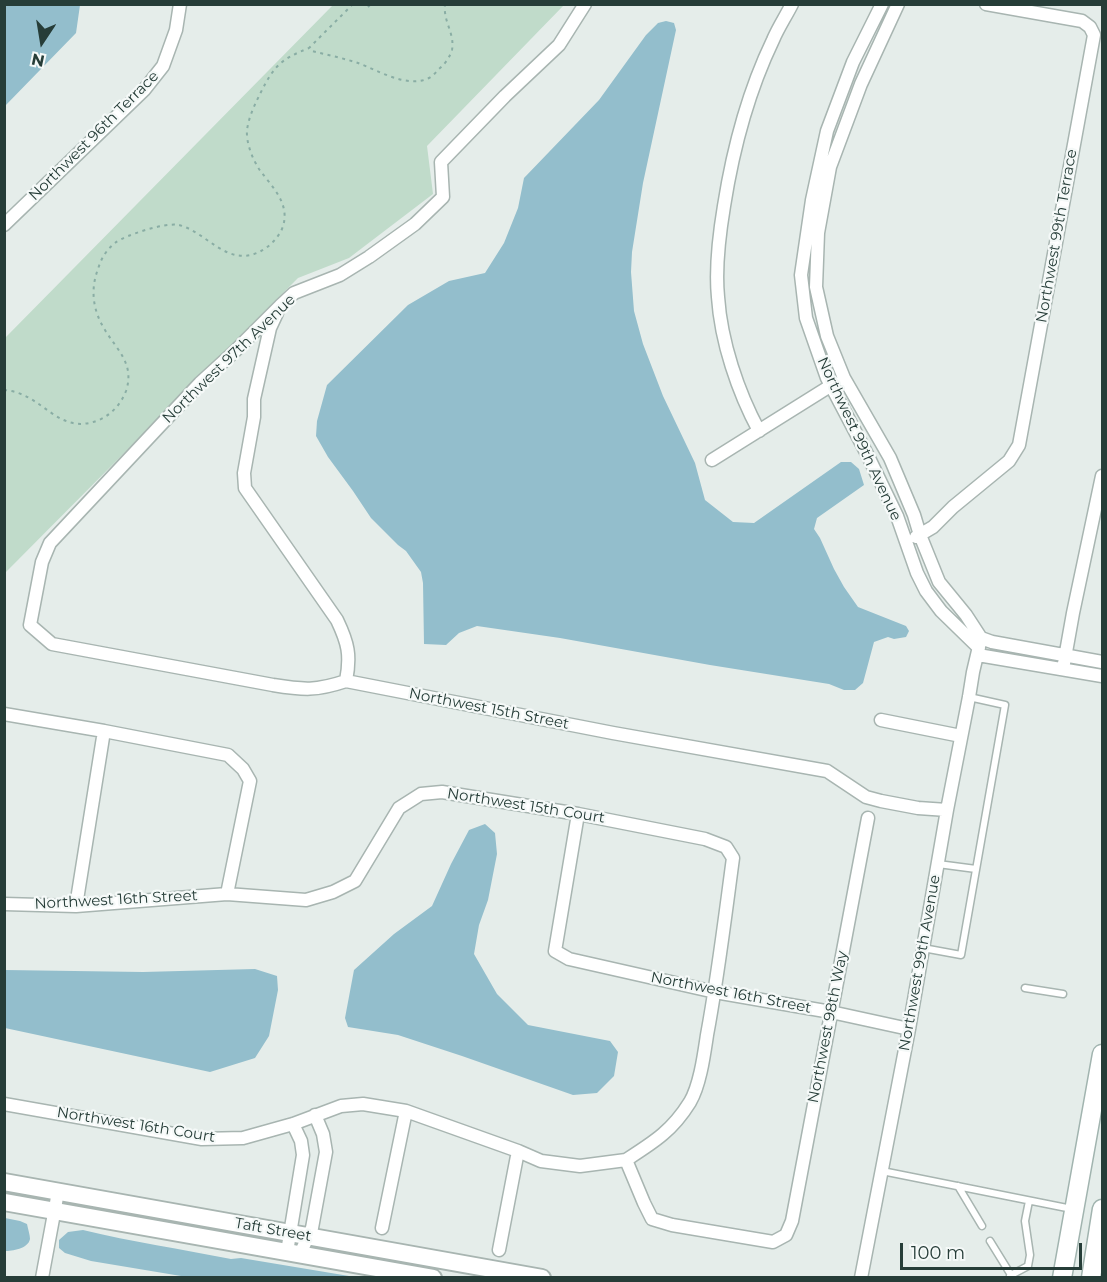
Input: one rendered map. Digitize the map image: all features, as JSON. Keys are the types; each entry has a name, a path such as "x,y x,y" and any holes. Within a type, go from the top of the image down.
{"main road":[{"path":"1062,1278 1102,1054"},
{"path":"1091,1278 1102,1209"}],"street":[{"name":"Northwest 96th Terrace","path":"4,225 144,90 162,66 176,30 180,4"},
{"name":"Northwest 97th Avenue","path":"30,625 42,562 50,543 200,383 294,293 340,275 369,257 415,224 443,197 441,162 505,96 559,45 585,4"},
{"path":"759,431 742,397 721,323 718,296 719,237 729,172 751,94 773,39 792,4"},
{"name":"Northwest 99th Avenue","path":"882,4 853,62 826,131 812,200 801,275 806,318 830,386 897,516 916,573 941,611 979,647"},
{"name":"Northwest 99th Avenue","path":"861,1278 979,647 966,615 939,582 890,459 844,378 827,336 816,287 818,233 830,167 861,84 898,4"},
{"name":"Northwest 99th Terrace","path":"920,535 933,527 1009,460 1019,445 1094,35 1090,27 1082,21 986,4"},
{"path":"280,306 270,328 254,399 254,417 243,473 245,488 337,620 346,638 350,663 346,681"},
{"path":"712,460 844,378"},
{"path":"1063,669 1102,476"},
{"path":"907,542 920,535"},
{"name":"Northwest 15th Street","path":"30,625 52,644 273,685 305,690 328,687 346,681 613,733 827,771 866,797 918,808 947,810"},
{"path":"979,647 992,642 1102,662"},
{"path":"979,647 1063,669 1102,676"},
{"path":"4,714 228,755 243,769 250,781 227,894"},
{"path":"881,720 962,736"},
{"path":"76,906 104,731"},
{"name":"Northwest 15th Court","path":"227,894 306,900 333,892 355,881 399,808 421,794 442,792 578,814 705,839 726,847 733,858 715,992"},
{"name":"Northwest 16th Street","path":"578,814 555,951 569,959 715,992 831,1012 909,1029"},
{"name":"Northwest 98th Way","path":"626,1160 652,1219 672,1225 773,1242 786,1235 792,1221 868,818"},
{"name":"Northwest 16th Street","path":"4,904 76,906 227,894"},
{"path":"626,1160 658,1139 674,1124 691,1099 701,1069 715,992"},
{"name":"Northwest 16th Court","path":"4,1104 202,1139 243,1138 293,1124 341,1106 363,1104 406,1111 541,1161 580,1166 626,1160"},
{"path":"382,1228 406,1111"},
{"path":"293,1253 308,1237 312,1228 326,1152 323,1134 315,1115"},
{"path":"293,1124 301,1141 303,1155 291,1233 293,1253"},
{"path":"499,1250 518,1151"},
{"name":"Taft Street","path":"4,1182 542,1278"},
{"path":"42,1278 58,1192"},
{"name":"Taft Street","path":"4,1202 434,1278"}],"lane":[{"path":"923,948 961,955 1005,705 969,697"},
{"path":"938,864 976,870"},
{"path":"1025,988 1063,994"},
{"path":"881,1171 1074,1210"},
{"path":"958,1186 982,1226"},
{"path":"990,1241 1010,1276 1028,1266 1030,1255 1025,1221 1029,1201"}],"path":[{"path":"4,390 22,394 70,423 93,423 106,417 116,408 124,397 128,385 128,369 123,354 97,315 93,294 94,283 105,252 117,241 159,225 178,224 196,232 226,253 245,256 257,254 267,248 282,229 284,219 280,198 275,188 254,162 248,142 247,131 254,106 274,69 293,54 309,48 352,4"},
{"path":"309,48 312,51 355,62 399,79 421,81 437,72 450,55 452,38 444,15 445,4"}],"green space":[{"path":"333,5 564,5 427,146 433,194 349,258 298,278 5,573 5,338"}],"water":[{"path":"5,4 80,5 76,33 5,106"},
{"path":"666,21 674,23 676,30 643,183 632,252 634,311 643,344 663,396 695,463 705,500 733,522 754,523 841,462 851,462 859,469 864,485 817,518 814,529 844,587 858,607 906,626 909,631 906,637 894,639 888,637 874,642 863,683 855,690 844,690 829,684 560,638 477,626 459,633 446,645 424,644 421,572 406,551 371,518 316,436 317,421 327,385 408,305 449,281 485,273 504,243 518,208 524,178 599,100 646,35 658,23"},
{"path":"485,824 495,833 497,854 474,954 497,994 528,1025 610,1041 618,1052 614,1076 597,1093 573,1095 398,1035 348,1027 345,1018 354,970 394,934 432,906 469,830"},
{"path":"255,969 277,976 278,990 269,1036 255,1058 210,1072 5,1028 5,970 143,972"},
{"path":"5,1218 27,1224 30,1239 26,1245 5,1251"},
{"path":"83,1230 231,1259 241,1258 350,1277 187,1277 91,1261 65,1253 59,1248 59,1240 68,1232"}]}
